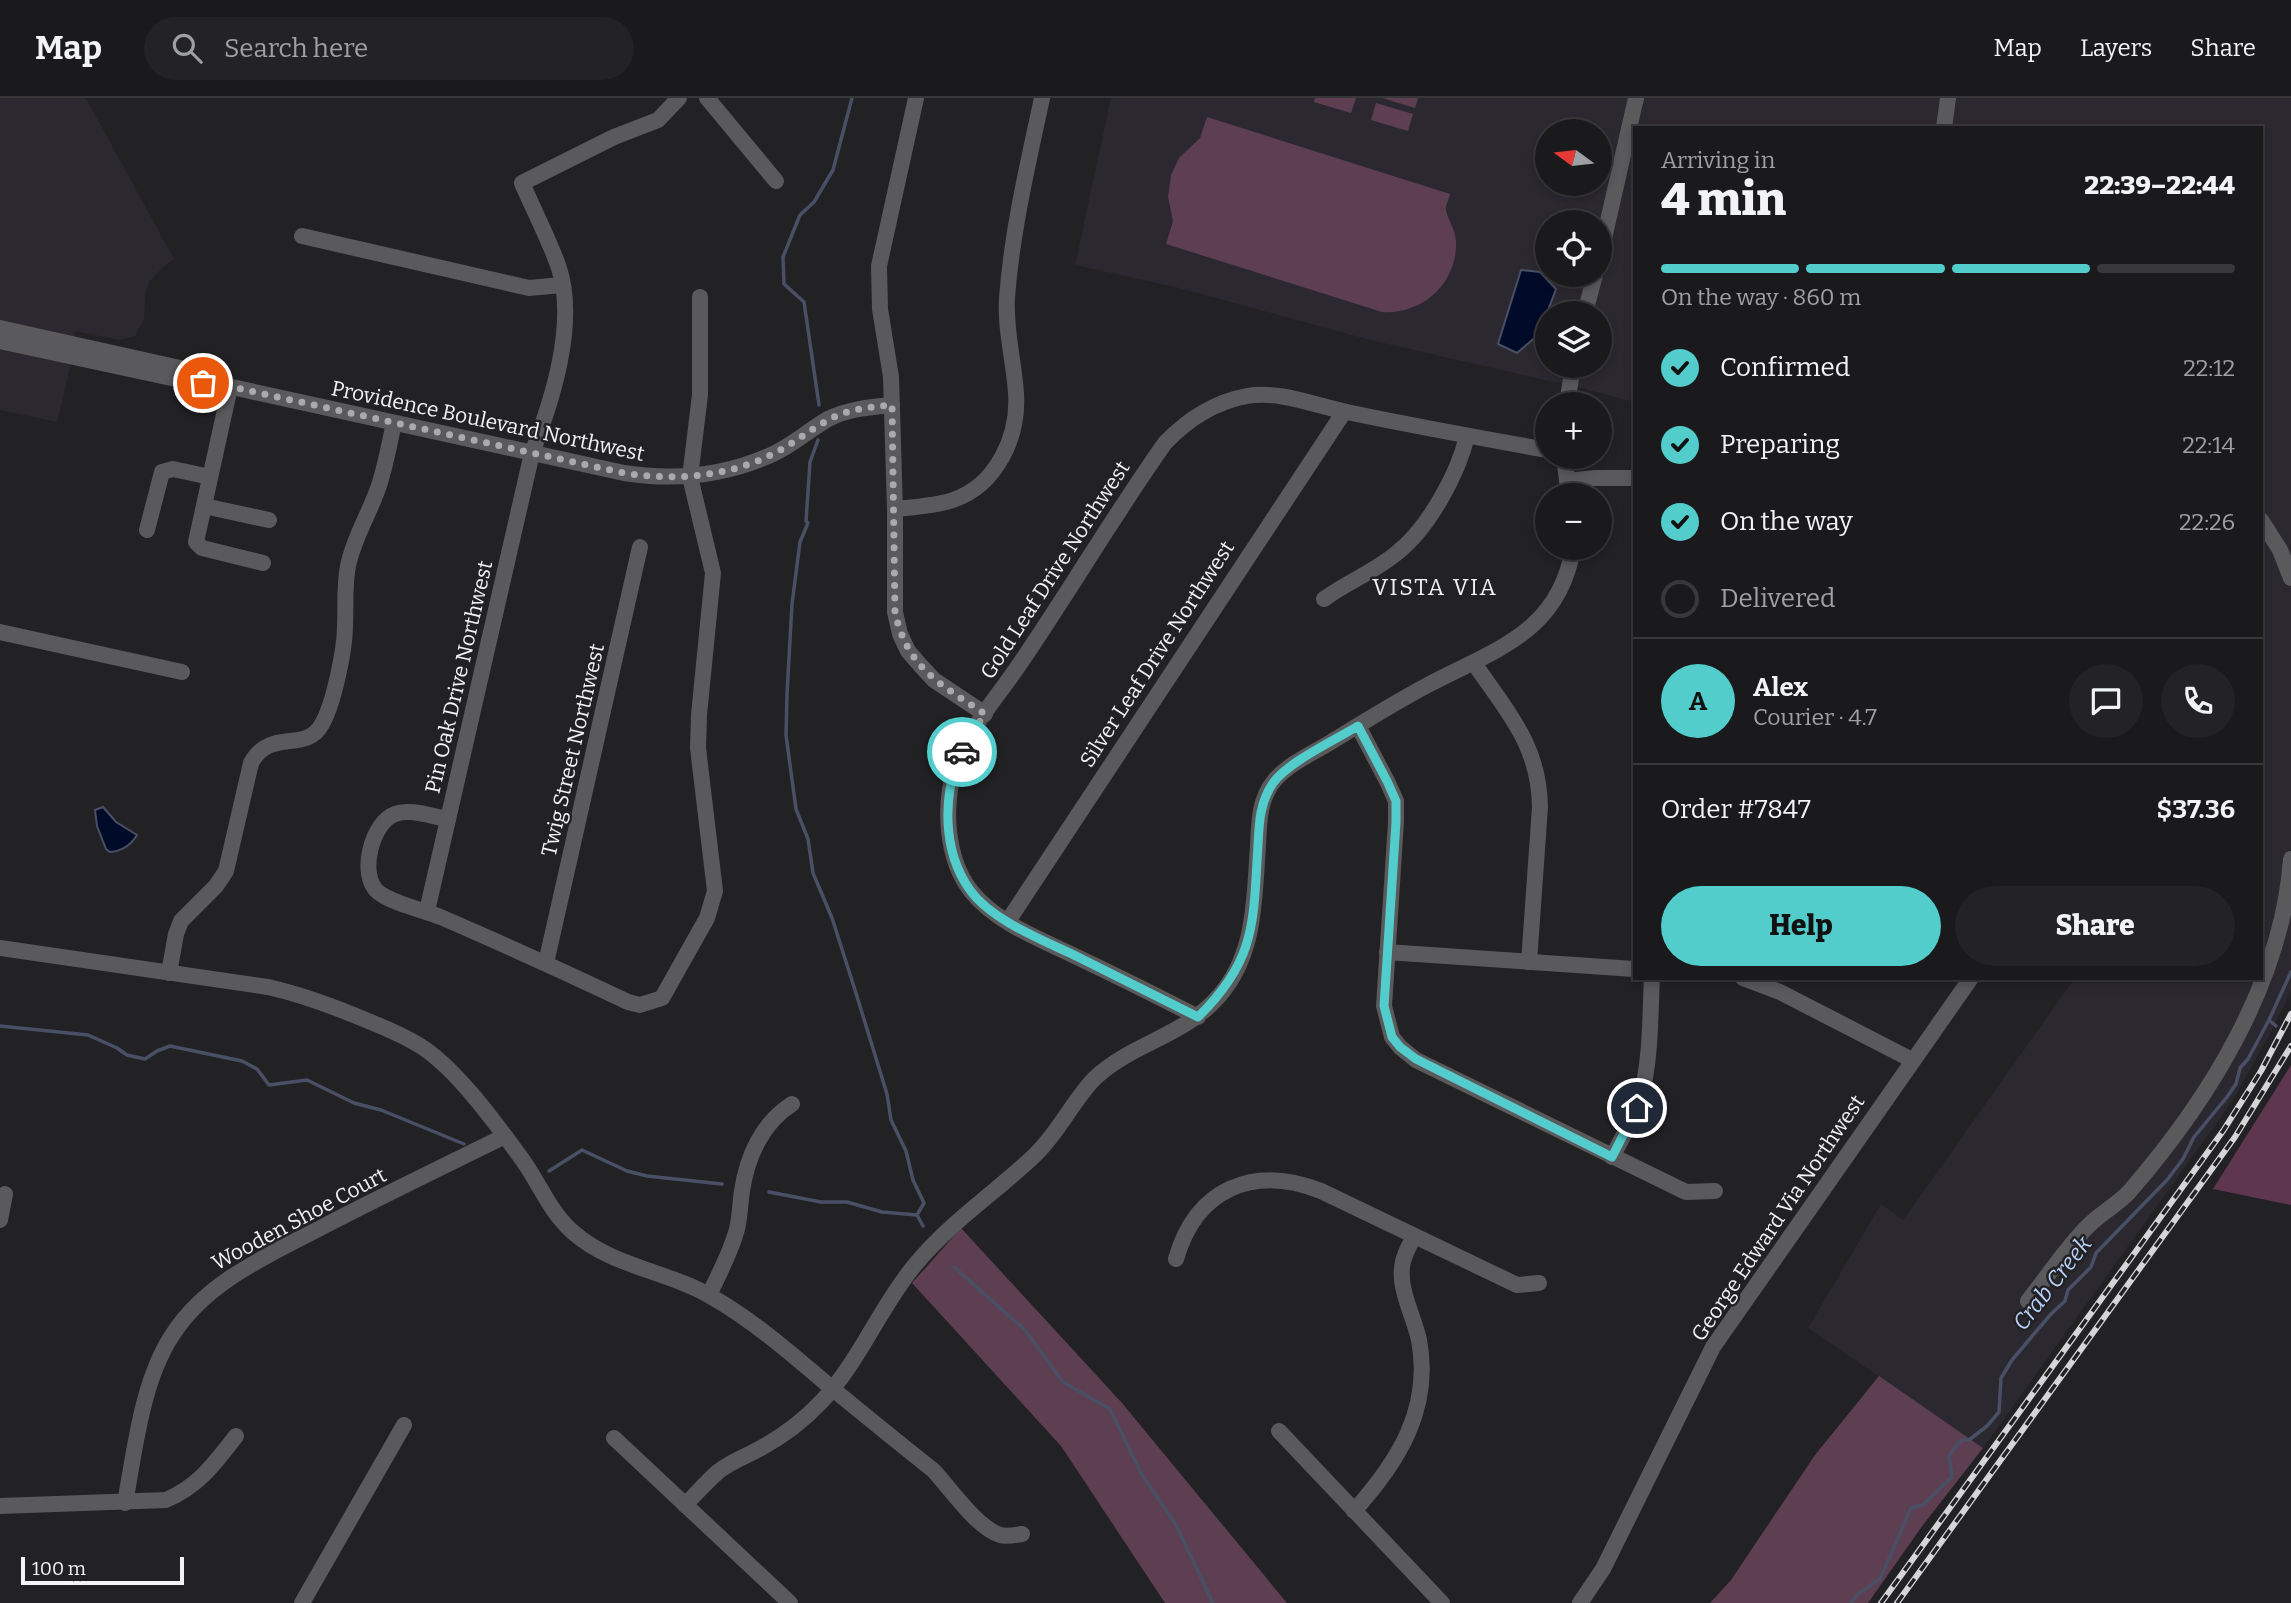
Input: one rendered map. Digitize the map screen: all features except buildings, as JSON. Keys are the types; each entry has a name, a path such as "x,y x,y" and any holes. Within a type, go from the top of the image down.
{"street":[{"name":"Pin Oak Drive Northwest","path":"427,911 532,453 542,428 564,342 564,302 560,270 522,183 614,136 656,121 679,98"},
{"path":"707,98 776,181"},
{"path":"916,98 879,266 880,309 891,377 895,612 900,634 908,651 934,680 985,714"},
{"path":"895,509 942,502 966,494 992,471 1012,437 1017,411 1007,334 1010,266 1042,98"},
{"path":"1610,210 1636,98"},
{"path":"1944,126 1948,98"},
{"path":"302,236 529,288 562,285"},
{"path":"448,819 403,812 388,817 377,831 368,870 369,881 383,895 427,911 628,1002 640,1005 657,1001 671,985 712,906 715,885 699,763 698,732 713,573 690,477 700,395 700,297"},
{"name":"Providence Boulevard Northwest","path":"0,328 180,368 230,387"},
{"name":"Providence Boulevard Northwest","path":"0,341 176,379 230,387 624,473 662,478 690,477 723,471 758,460 776,453 841,414 892,405"},
{"path":"230,387 195,538 198,546 263,563"},
{"name":"Gold Leaf Drive Northwest","path":"1198,1017 1008,921 987,908 970,890 958,866 948,821 948,793 956,765 969,737 1165,443 1182,425 1205,411 1247,396 1268,395 1535,448"},
{"name":"Silver Leaf Drive Northwest","path":"1008,921 1344,411"},
{"path":"169,973 181,921 216,886 226,871 251,763 266,745 311,736 321,727 328,710 344,641 348,564 378,488 394,423"},
{"path":"1324,599 1345,583 1393,556 1419,531 1454,473 1466,436"},
{"path":"147,530 162,472 173,469 210,477"},
{"path":"1582,483 1594,478 1633,478"},
{"path":"204,506 270,520"},
{"path":"2263,523 2280,550 2291,578"},
{"name":"Twig Street Northwest","path":"546,963 640,547"},
{"path":"685,1505 717,1472 778,1438 808,1415 833,1389 851,1364 897,1287 915,1264 969,1209 1046,1143 1090,1084 1119,1059 1179,1030 1198,1017 1220,995 1243,957 1253,914 1260,813 1275,780 1291,767 1427,685 1518,638 1541,618 1563,586 1571,560"},
{"path":"0,632 182,672"},
{"path":"1474,663 1522,734 1533,755 1540,782 1529,962"},
{"path":"1358,726 1396,801 1384,1006 1392,1037 1416,1059 1612,1157 1686,1192 1715,1191"},
{"path":"2028,1301 2088,1226 2126,1195 2159,1157 2211,1082 2259,991 2276,947 2291,859"},
{"path":"0,948 268,987 302,995 390,1030 424,1048 449,1069 505,1136 525,1163 556,1216 573,1233 596,1250 662,1273 709,1295 750,1320 933,1470 986,1528 1003,1536 1022,1534"},
{"path":"1387,952 1633,969"},
{"path":"1612,1157 1629,1125 1642,1091 1652,980"},
{"path":"1754,980 1782,985 1912,1060"},
{"name":"George Edward Via Northwest","path":"1580,1603 1603,1569 1713,1347 1970,980"},
{"path":"709,1295 738,1228 746,1175 757,1144 766,1126 778,1113 792,1104"},
{"name":"Wooden Shoe Court","path":"125,1503 138,1434 157,1366 172,1336 195,1306 230,1277 250,1265 505,1136"},
{"path":"1176,1259 1182,1237 1209,1202 1226,1189 1264,1180 1301,1183 1517,1285 1539,1283"},
{"path":"0,1220 5,1194"},
{"path":"1354,1511 1377,1485 1405,1443 1419,1396 1420,1345 1401,1268 1414,1237"},
{"path":"302,1603 404,1425"},
{"path":"1279,1431 1442,1603"},
{"path":"0,1506 166,1500 185,1492 203,1478 236,1436"},
{"path":"614,1438 790,1603"}],"shaded area":[{"path":"0,98 86,98 174,259 149,282 144,320 135,336 119,340 75,331 68,361 71,364 57,422 0,410"},
{"path":"1111,98 1628,98 1612,170 1612,119 1535,119 1535,196 1606,196 1603,210 1535,210 1535,287 1585,287 1582,301 1535,301 1535,378 1370,340 1179,288 1075,265"},
{"path":"1315,98 1356,98 1351,113 1314,102"},
{"path":"1382,98 1418,98 1415,108"},
{"path":"1644,98 2291,98 2291,991 2231,1103 1983,1448 1808,1328 1881,1204 1903,1220 2074,980 2263,980 2263,126 1638,126"},
{"path":"1376,103 1413,114 1408,131 1371,120"},
{"path":"1207,117 1450,194 1446,208 1456,241 1455,256 1444,283 1424,302 1397,312 1382,312 1166,244 1173,221 1168,197 1171,175 1179,158 1200,138"},
{"path":"1633,147 1633,402 1612,396 1612,392 1596,392 1577,387 1579,378 1612,378 1612,301 1597,301 1600,287 1612,287 1612,236"},
{"path":"1536,378 1563,378 1562,384"},
{"path":"2291,1065 2291,1205 2213,1189"},
{"path":"961,1228 1122,1403 1287,1603 1165,1603 1061,1446 912,1283"},
{"path":"1879,1376 1983,1448 1923,1525 1868,1603 1710,1603 1731,1580 1815,1455"}],"water":[{"path":"1521,270 1535,271 1535,287 1556,289 1552,301 1535,301 1535,337 1517,353 1498,344"},
{"path":"103,807 116,822 137,835 122,849 110,852 106,849 97,826 95,810"}],"waterway":[{"path":"819,405 804,302 784,284 783,257 800,215 814,202 833,170 852,98"},
{"path":"818,440 810,462 808,523 800,542 792,604 786,735 796,809 808,839 813,873 832,918 855,990 887,1094 891,1120 906,1151 913,1180 924,1203 917,1215"},
{"name":"Crab Creek","path":"1851,1603 1858,1594 1880,1579 1911,1508 1923,1505 1952,1477 1949,1456 1954,1449 1962,1440 1969,1440 1987,1426 1999,1412 2001,1378 2012,1360 2065,1301 2068,1290 2091,1267 2096,1253 2167,1180 2183,1159 2194,1137 2227,1097 2236,1084 2240,1068 2248,1059 2269,1020 2291,972"},
{"path":"2269,1020 2276,1026"},
{"path":"0,1026 88,1035 127,1055 145,1059 170,1046 242,1061 257,1069 269,1085 307,1080 354,1103 381,1110 464,1144"},
{"path":"549,1171 582,1150 627,1171 647,1176 722,1184"},
{"path":"769,1192 821,1202 847,1202 882,1212 917,1215"},
{"path":"917,1215 923,1226"},
{"path":"954,1267 1025,1330 1063,1382 1110,1409 1141,1473 1176,1525 1213,1603"}],"railway":[{"path":"1881,1603 2223,1131 2261,1071 2291,1014"},
{"path":"1897,1603 2235,1137 2291,1046"}],"way so far":[{"path":"203,383 232,387 624,473 662,478 690,477 741,467 776,453 841,414 892,405 895,612 900,634 908,651 921,666 934,680 985,714 962,752"}],"district":[{"name":"VISTA VIA","path":"1435,587"}],"route":[{"path":"962,752 948,793 948,821 958,866 970,890 987,908 1021,929 1198,1017 1220,995 1243,957 1253,914 1260,813 1265,797 1275,780 1291,767 1358,726 1396,801 1384,1006 1392,1037 1416,1059 1612,1157 1637,1108"}]}
